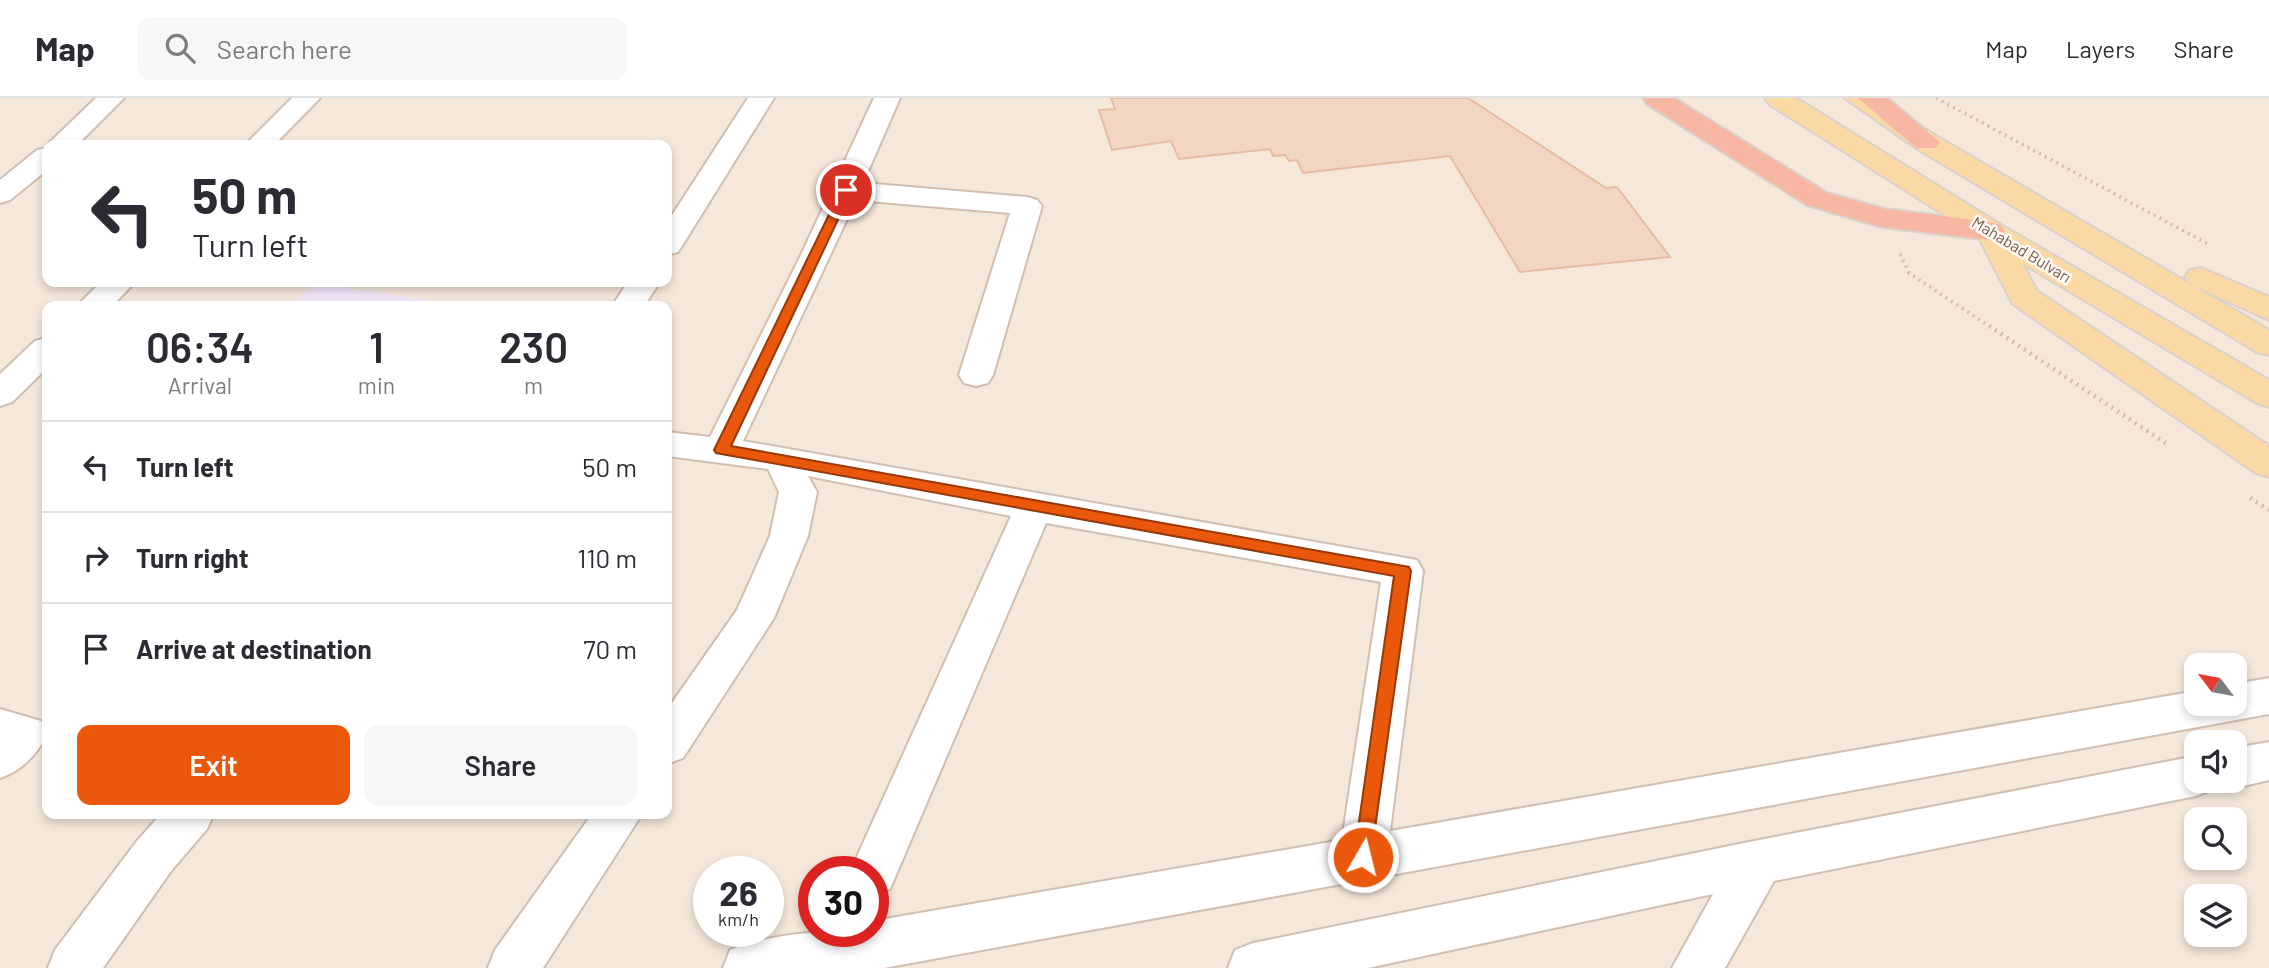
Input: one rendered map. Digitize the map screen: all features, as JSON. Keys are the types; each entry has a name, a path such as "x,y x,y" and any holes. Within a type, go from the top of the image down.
{"highway":[{"path":"1656,98 1817,199 1882,219 1990,231"},
{"path":"1871,98 1926,142"}],"main road":[{"name":"Mahabad Bulvarı","path":"1778,98 1990,231 2269,395"},
{"path":"1858,98 1926,142 2269,344"},
{"path":"1926,142 2269,310"},
{"path":"1990,231 2024,297 2269,464"}],"street":[{"path":"66,140 111,98"},
{"path":"264,140 307,98"},
{"path":"672,238 761,98"},
{"path":"721,450 846,190 887,98"},
{"path":"0,194 42,160"},
{"path":"846,190 1027,206 976,375"},
{"path":"99,301 114,287"},
{"path":"0,394 42,354"},
{"path":"672,445 780,458 1034,507 1403,571 1363,857"},
{"path":"672,738 754,618 789,536 798,492 780,458"},
{"path":"880,856 1034,507"},
{"path":"2247,700 2269,696"},
{"path":"889,934 1363,857 2184,712"},
{"path":"0,728 25,734 0,760"},
{"path":"2247,766 2269,761"},
{"path":"1253,968 1759,862 2184,778"},
{"path":"73,968 154,856 187,819"},
{"path":"513,968 617,819"},
{"path":"1697,968 1759,862"},
{"path":"748,968 822,947"}],"path":[{"path":"1936,98 2222,251"}],"shaded area":[{"path":"0,98 2269,98 2269,968 0,968"},
{"path":"311,287 342,287 433,301 296,301"}],"building":[{"path":"1111,98 1468,98 1606,188 1617,187 1670,257 1520,272 1450,156 1303,173 1297,160 1289,161 1285,155 1273,156 1270,149 1179,159 1171,141 1112,150 1099,110 1115,109"}],"route":[{"path":"846,190 721,450 780,458 1034,507 1403,571 1363,857"}]}
